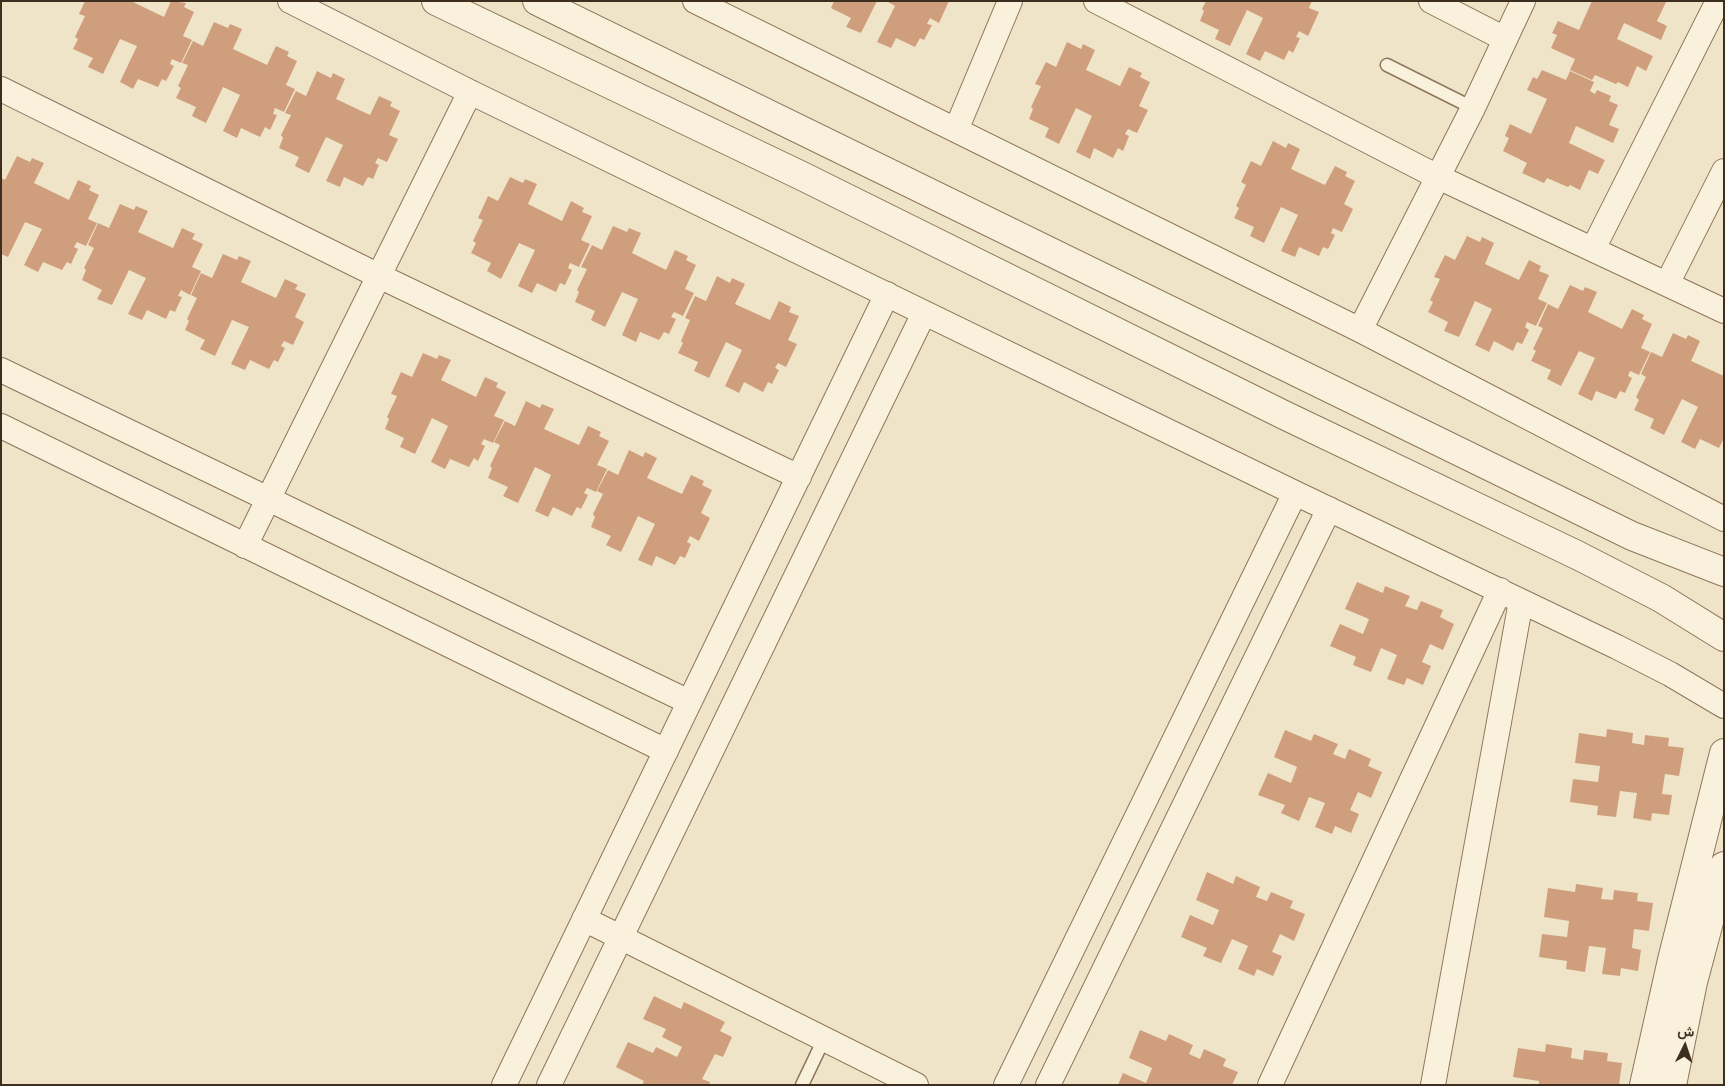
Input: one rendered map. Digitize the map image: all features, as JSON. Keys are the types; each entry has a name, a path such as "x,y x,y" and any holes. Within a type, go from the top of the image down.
{"street":[{"path":"290,1 470,92 924,313 1641,658 1724,706"},
{"path":"436,1 802,176 1284,415 1577,554 1668,602 1724,637"},
{"path":"537,1 1632,536 1724,572"},
{"path":"694,1 1360,330 1724,518"},
{"path":"956,130 1010,1"},
{"path":"1096,1 1438,176 1724,311"},
{"path":"1430,1 1505,39"},
{"path":"1360,330 1473,108 1523,1"},
{"path":"1593,249 1718,1"},
{"path":"1,89 379,276 799,476"},
{"path":"245,546 470,92"},
{"path":"1667,284 1724,171"},
{"path":"504,1085 887,294"},
{"path":"549,1085 924,313"},
{"path":"1,370 689,702"},
{"path":"1,426 666,751"},
{"path":"1006,1085 1295,493"},
{"path":"1048,1085 1329,509"},
{"path":"1270,1085 1500,590"},
{"path":"1433,1085 1521,601"},
{"path":"1644,1085 1672,960 1724,752"},
{"path":"1672,1085 1693,982 1724,866"},
{"path":"584,919 916,1085"}],"lane":[{"path":"1387,65 1473,108"},
{"path":"802,1085 824,1039"}],"building":[{"path":"85,1 131,1 164,17 171,1 186,3 184,7 194,12 183,36 192,40 181,63 172,59 170,64 174,66 166,81 162,79 158,87 138,79 133,89 120,82 137,46 120,39 103,74 88,67 93,58 73,49 78,39 75,37 85,16 79,14"},
{"path":"834,1 877,1 861,33 846,27 851,18 831,8"},
{"path":"886,1 949,1 939,23 930,18 927,24 932,25 924,40 920,38 915,47 896,38 891,48 877,42 895,6"},
{"path":"1206,1 1312,1 1309,8 1319,12 1308,36 1299,31 1296,37 1300,38 1293,53 1289,50 1284,60 1265,51 1260,61 1246,54 1263,18 1247,10 1230,46 1215,39 1219,30 1200,21 1204,11 1202,9"},
{"path":"1592,1 1666,2 1657,21 1667,26 1661,40 1624,23 1617,39 1653,56 1646,71 1637,66 1628,87 1595,75 1592,80 1570,70 1575,59 1551,48 1557,35 1552,33 1558,21 1579,30"},
{"path":"214,22 228,28 230,24 242,29 233,49 267,65 276,46 289,52 287,56 297,61 286,85 295,89 284,112 275,108 273,114 277,115 270,130 265,127 260,137 241,128 237,138 223,131 240,95 223,87 206,123 192,116 196,107 176,98 181,88 178,86 188,65 182,63 193,41 203,46"},
{"path":"1067,42 1081,49 1083,44 1095,50 1086,70 1120,86 1129,67 1142,73 1140,77 1150,82 1139,106 1148,110 1137,133 1128,129 1125,134 1129,136 1123,151 1118,148 1113,158 1094,148 1090,159 1076,152 1092,116 1076,108 1059,144 1045,137 1049,128 1029,119 1033,109 1031,107 1041,86 1035,84 1046,62 1056,67"},
{"path":"1542,70 1566,80 1570,71 1594,82 1590,91 1595,94 1597,90 1611,96 1609,101 1618,105 1609,125 1619,129 1613,143 1576,126 1569,143 1605,160 1598,174 1589,170 1580,190 1547,178 1544,183 1522,173 1527,163 1503,151 1509,138 1505,136 1510,124 1531,134 1547,99 1527,90 1533,77 1537,79"},
{"path":"317,71 331,78 333,73 345,79 336,99 370,115 379,96 392,102 390,106 400,111 389,135 398,139 387,162 378,158 375,163 379,165 373,179 368,177 363,186 344,177 340,187 326,181 343,145 326,137 309,173 295,166 299,157 279,148 283,138 281,135 291,115 285,113 296,91 306,96"},
{"path":"1273,141 1286,148 1288,143 1300,149 1291,169 1325,185 1335,166 1347,172 1345,176 1355,181 1344,204 1353,209 1342,232 1333,228 1331,233 1335,235 1328,249 1323,247 1319,256 1299,247 1295,257 1281,251 1298,215 1281,207 1264,243 1250,236 1254,227 1234,218 1239,208 1236,206 1246,185 1241,182 1251,161 1261,166"},
{"path":"17,156 30,162 32,158 44,163 34,183 69,200 78,180 91,186 89,190 99,195 88,219 97,223 86,246 77,242 74,247 78,249 71,264 67,262 62,270 43,262 38,272 24,265 42,229 25,222 8,257 1,254 1,178 5,180"},
{"path":"510,177 523,183 525,179 537,184 528,204 562,221 571,201 584,208 582,212 592,216 581,240 590,244 579,267 570,263 568,268 572,270 565,285 560,283 556,292 537,283 532,293 518,286 535,250 519,243 501,279 487,271 491,263 471,253 476,243 473,241 483,220 478,218 488,196 498,201"},
{"path":"120,204 134,210 136,206 148,211 138,232 173,248 182,228 195,234 192,239 203,244 192,267 201,271 190,295 181,290 178,296 182,297 175,312 170,310 166,319 147,310 142,320 128,314 146,278 129,270 112,305 97,299 102,290 82,280 86,270 84,268 94,248 88,245 98,223 109,228"},
{"path":"613,226 627,232 629,228 641,233 632,253 666,270 675,250 688,256 686,260 696,265 685,289 694,293 683,316 674,312 671,317 676,319 669,334 664,332 659,340 640,332 636,342 622,335 638,299 622,292 605,327 591,320 595,311 575,302 579,292 577,290 587,269 581,267 592,245 602,250"},
{"path":"1467,236 1480,242 1482,237 1494,243 1485,264 1519,280 1529,260 1541,266 1539,271 1549,275 1538,299 1547,303 1536,326 1527,322 1525,327 1529,330 1522,344 1517,342 1513,351 1494,341 1489,352 1475,345 1492,309 1475,301 1459,337 1444,331 1448,322 1428,312 1433,302 1430,300 1440,279 1434,277 1445,255 1455,260"},
{"path":"223,254 237,260 239,256 251,261 241,282 276,298 285,279 298,285 295,289 306,294 295,317 304,322 293,345 284,341 281,346 285,348 278,362 274,360 269,369 250,360 245,370 231,364 249,327 232,320 215,356 200,349 205,340 185,330 189,321 187,319 197,298 191,295 201,273 212,278"},
{"path":"717,276 730,283 732,278 745,284 735,304 770,320 779,301 791,307 789,312 799,316 788,340 797,344 786,367 778,363 775,368 779,370 772,384 768,382 763,392 744,382 739,393 725,386 742,350 726,342 709,378 694,371 698,362 678,353 690,320 685,318 695,296 706,301"},
{"path":"1570,285 1583,291 1585,287 1597,292 1588,312 1622,329 1632,309 1644,315 1642,319 1652,324 1641,348 1650,352 1639,375 1630,371 1628,376 1632,378 1625,393 1620,391 1616,399 1596,391 1592,401 1578,394 1595,358 1579,351 1561,386 1547,379 1551,370 1531,361 1536,351 1533,349 1543,328 1538,326 1548,304 1558,309"},
{"path":"1673,333 1686,339 1688,335 1700,341 1691,361 1724,376 1724,438 1719,448 1700,439 1695,449 1681,442 1698,407 1682,399 1664,435 1650,428 1654,419 1634,410 1639,400 1636,397 1646,377 1641,374 1651,352 1662,357"},
{"path":"423,353 437,359 439,355 451,360 441,380 476,397 485,377 498,383 496,387 506,392 494,416 504,420 493,443 484,439 481,444 485,446 478,461 474,458 469,467 450,459 445,469 431,462 448,426 432,418 415,454 400,447 404,438 385,429 389,419 387,417 397,396 391,394 401,372 412,377"},
{"path":"526,401 540,408 542,404 554,409 544,429 579,445 588,426 601,432 599,436 609,441 597,465 607,469 596,492 587,488 584,493 588,495 581,509 577,507 572,516 553,507 548,517 535,511 551,475 535,467 518,503 503,496 508,487 488,478 492,468 490,466 500,445 494,442 505,421 515,426"},
{"path":"629,450 643,457 645,452 657,458 647,478 682,494 691,475 704,481 702,485 712,490 701,513 710,518 699,541 690,536 687,542 691,544 685,558 680,556 675,565 656,556 652,566 638,560 655,524 638,516 621,552 606,545 611,536 591,527 595,517 593,514 603,494 597,491 608,470 618,475"},
{"path":"1357,582 1383,593 1385,586 1410,596 1405,606 1417,610 1421,601 1443,610 1440,617 1454,624 1443,650 1430,644 1422,662 1431,666 1423,685 1407,678 1404,685 1387,679 1397,655 1381,648 1371,672 1353,665 1356,657 1330,646 1340,624 1363,634 1369,619 1345,609"},
{"path":"1607,729 1633,733 1632,743 1644,745 1645,735 1669,738 1668,746 1684,748 1679,776 1665,774 1662,794 1672,795 1669,815 1652,813 1651,821 1633,818 1637,793 1620,791 1616,817 1597,815 1598,806 1570,802 1573,779 1598,782 1600,766 1575,763 1579,733 1606,737"},
{"path":"1285,730 1311,741 1314,734 1338,744 1333,754 1345,759 1349,749 1371,759 1368,766 1382,772 1371,798 1358,792 1350,810 1359,814 1351,833 1335,826 1332,834 1315,827 1325,803 1309,797 1299,821 1281,813 1285,805 1258,795 1268,773 1291,783 1297,767 1274,757"},
{"path":"1207,872 1233,884 1236,876 1260,887 1256,897 1267,901 1271,892 1293,901 1290,908 1305,914 1294,941 1280,934 1272,952 1282,956 1273,976 1257,969 1254,976 1238,969 1248,946 1232,939 1221,963 1203,956 1207,948 1181,937 1190,915 1213,925 1219,910 1196,900"},
{"path":"1576,884 1603,888 1601,899 1613,900 1614,890 1638,893 1637,901 1653,903 1649,931 1634,929 1632,948 1641,950 1638,971 1621,968 1620,976 1602,974 1606,948 1589,946 1585,972 1566,969 1567,961 1539,957 1542,934 1567,937 1569,921 1544,917 1548,888 1575,892"},
{"path":"654,996 681,1009 684,1002 725,1022 720,1031 732,1037 723,1057 715,1054 702,1079 710,1082 709,1085 642,1085 644,1081 616,1067 628,1042 653,1053 656,1047 677,1057 682,1047 662,1037 666,1029 643,1019"},
{"path":"1140,1030 1166,1041 1169,1034 1193,1045 1189,1054 1200,1059 1204,1049 1226,1059 1223,1066 1238,1072 1232,1085 1118,1085 1123,1073 1146,1083 1152,1068 1129,1058"},
{"path":"1546,1044 1572,1048 1571,1058 1583,1060 1584,1050 1608,1053 1607,1061 1622,1063 1619,1085 1539,1085 1539,1081 1513,1077 1518,1048 1545,1052"}]}
